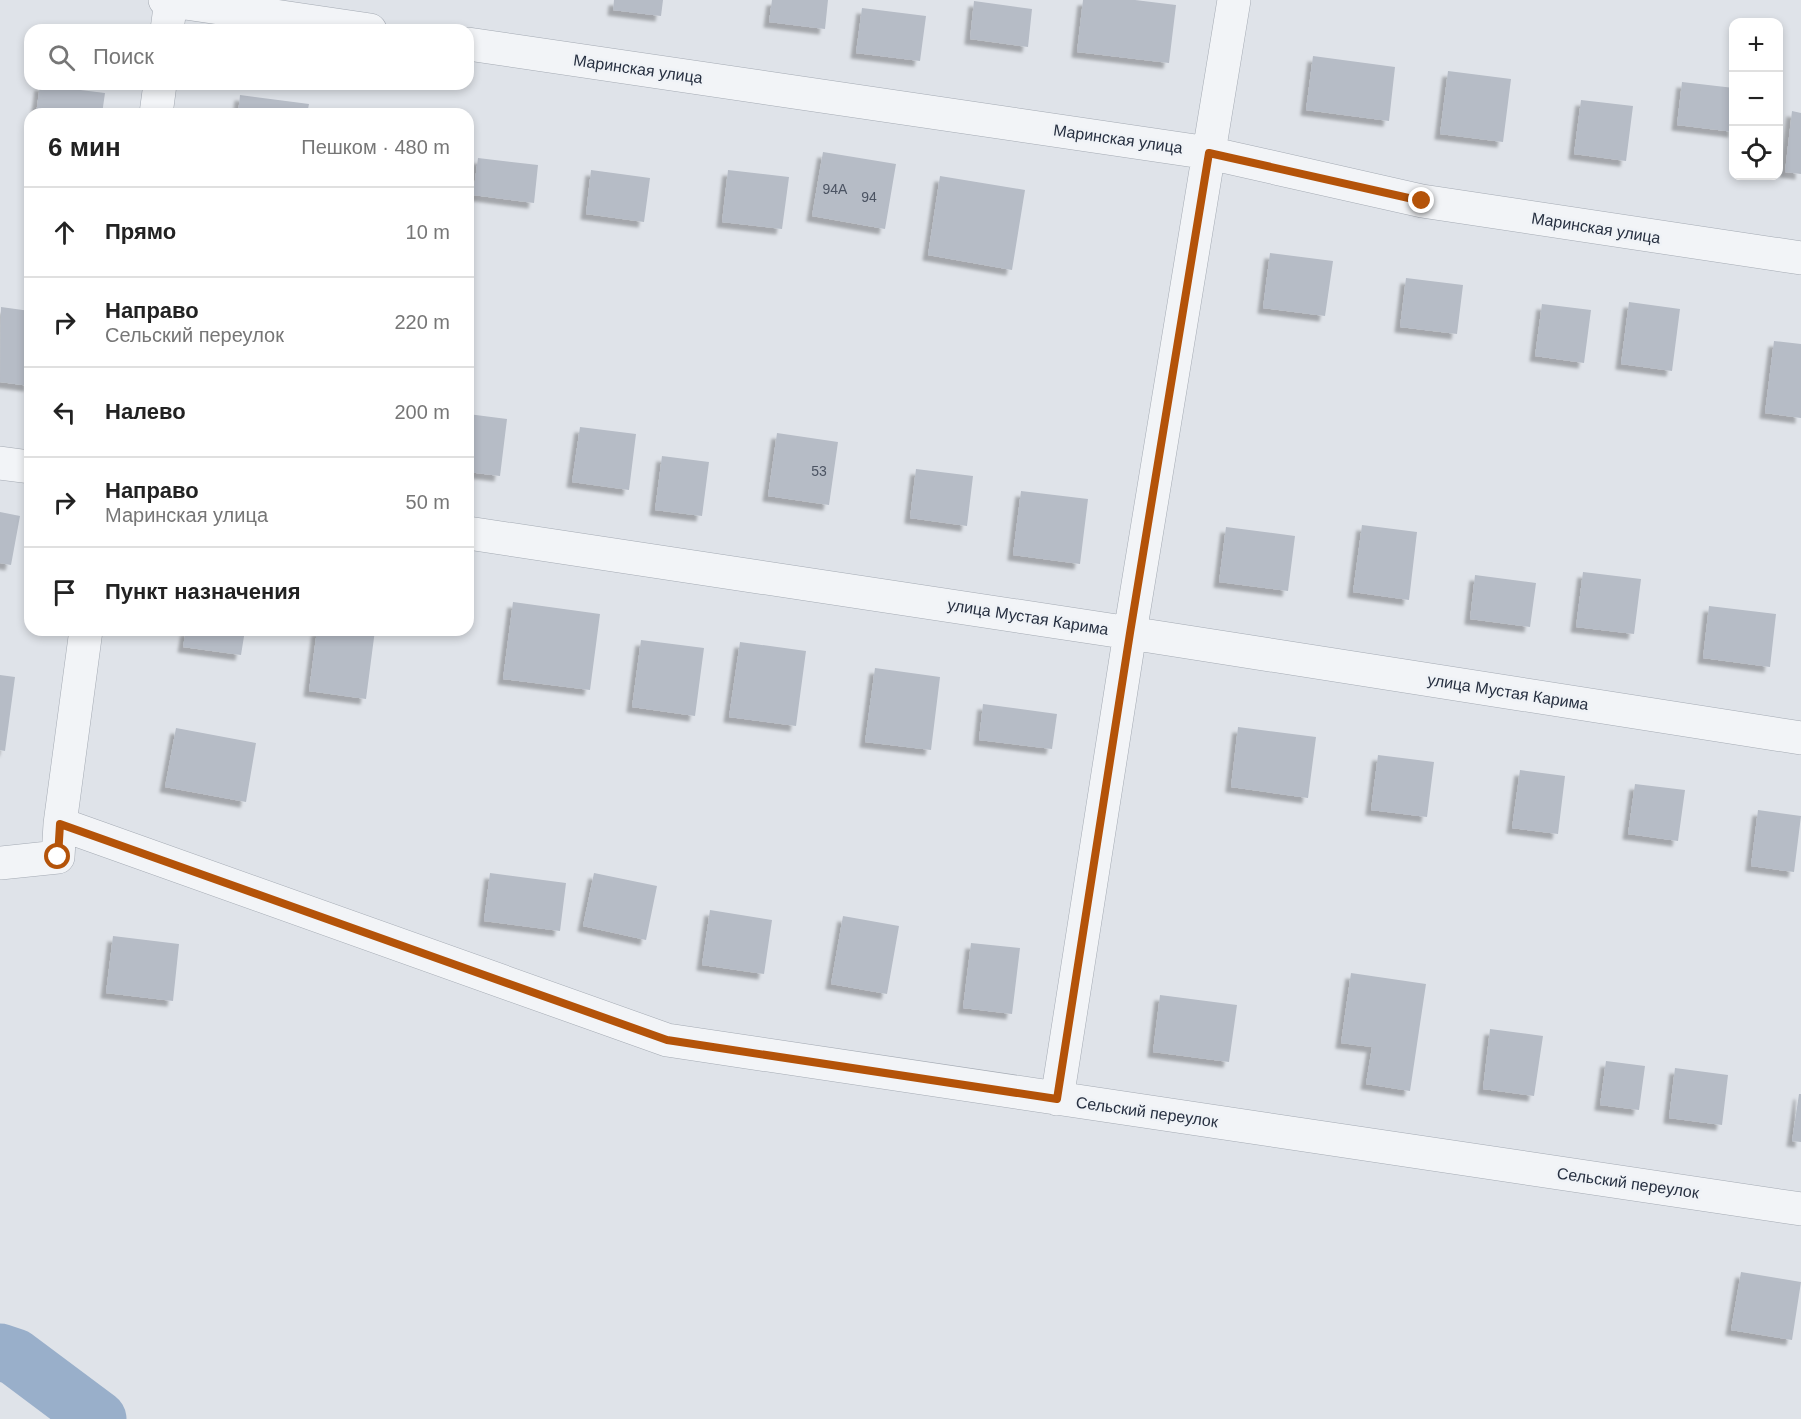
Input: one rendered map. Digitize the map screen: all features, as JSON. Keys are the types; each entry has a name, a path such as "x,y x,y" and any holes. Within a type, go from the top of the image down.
{"street":[{"path":"1057,1099 1130,633 1234,0"},
{"path":"169,8 315,24"},
{"name":"Маринская улица","path":"474,45 1209,153 1422,201 1801,258"},
{"path":"157,108 159,90"},
{"path":"0,463 24,466"},
{"name":"улица Мустая Карима","path":"474,534 1801,738"},
{"path":"0,863 58,857 60,824 85,636"},
{"name":"Сельский переулок","path":"60,824 667,1040 1801,1209"}],"building":[{"path":"614,0 663,0 661,16 613,10"},
{"path":"772,0 828,0 825,29 769,22"},
{"path":"1083,0 1135,0 1176,5 1169,63 1077,52"},
{"path":"974,1 1032,9 1028,47 970,39"},
{"path":"862,8 926,16 920,61 856,53"},
{"path":"1313,56 1395,67 1389,121 1306,110"},
{"path":"1448,71 1511,79 1503,142 1440,134"},
{"path":"1682,82 1729,87 1729,131 1677,125"},
{"path":"39,90 81,90 105,93 103,108 37,108"},
{"path":"240,95 309,104 308,108 239,108"},
{"path":"1581,100 1633,106 1626,161 1574,154"},
{"path":"1792,111 1801,113 1801,174 1785,172"},
{"path":"823,152 896,164 885,229 812,216"},
{"path":"478,158 538,165 534,203 474,195"},
{"path":"591,170 650,178 644,222 586,214"},
{"path":"728,170 789,177 782,229 722,222"},
{"path":"940,176 1025,190 1012,270 928,255"},
{"path":"1270,253 1333,261 1325,316 1263,308"},
{"path":"1406,278 1463,285 1457,334 1400,327"},
{"path":"1629,302 1680,309 1672,371 1621,364"},
{"path":"1542,304 1591,310 1584,363 1535,356"},
{"path":"1,307 24,310 24,385 0,382"},
{"path":"1774,341 1801,344 1801,418 1765,413"},
{"path":"474,415 507,419 500,476 474,473"},
{"path":"580,427 636,434 629,490 572,482"},
{"path":"777,433 838,442 829,505 768,496"},
{"path":"662,456 709,462 702,516 655,510"},
{"path":"916,469 973,476 967,526 910,518"},
{"path":"1021,491 1088,499 1080,564 1013,555"},
{"path":"0,512 20,516 11,565 0,563"},
{"path":"1362,525 1417,532 1409,600 1353,592"},
{"path":"1226,527 1295,536 1288,591 1219,582"},
{"path":"1583,572 1641,579 1634,634 1576,627"},
{"path":"1475,575 1536,583 1530,627 1470,619"},
{"path":"513,602 600,614 590,690 503,679"},
{"path":"1709,606 1776,614 1770,667 1703,658"},
{"path":"185,636 244,636 241,655 183,647"},
{"path":"316,636 374,636 366,699 309,691"},
{"path":"641,640 704,648 695,716 632,707"},
{"path":"740,642 806,651 796,726 729,717"},
{"path":"875,668 940,677 931,750 865,742"},
{"path":"0,675 15,677 5,751 0,750"},
{"path":"983,704 1057,714 1052,749 979,740"},
{"path":"1238,727 1316,737 1308,798 1231,787"},
{"path":"176,728 256,743 246,802 165,787"},
{"path":"1378,755 1434,762 1427,817 1371,810"},
{"path":"1520,770 1565,776 1558,834 1512,828"},
{"path":"1635,784 1685,790 1678,841 1628,834"},
{"path":"1758,810 1801,816 1794,872 1751,866"},
{"path":"490,873 566,883 560,931 484,921"},
{"path":"594,873 657,886 646,940 583,926"},
{"path":"710,910 772,920 764,974 702,965"},
{"path":"843,916 899,926 887,994 831,984"},
{"path":"113,936 179,944 173,1001 106,993"},
{"path":"971,943 1020,948 1012,1014 963,1008"},
{"path":"1351,973 1426,984 1410,1091 1366,1084 1372,1047 1341,1043"},
{"path":"1160,995 1237,1005 1229,1062 1153,1052"},
{"path":"1490,1029 1543,1036 1534,1096 1483,1089"},
{"path":"1606,1061 1645,1066 1639,1110 1600,1105"},
{"path":"1675,1068 1728,1075 1722,1125 1669,1118"},
{"path":"1799,1094 1801,1094 1801,1142 1792,1141"},
{"path":"1741,1272 1801,1282 1792,1340 1731,1330"}],"waterway":[{"path":"0,1352 15,1357 98,1419"}],"route":[{"path":"58,857 60,824 667,1040 1057,1099 1130,633 1209,153 1422,201"}]}
